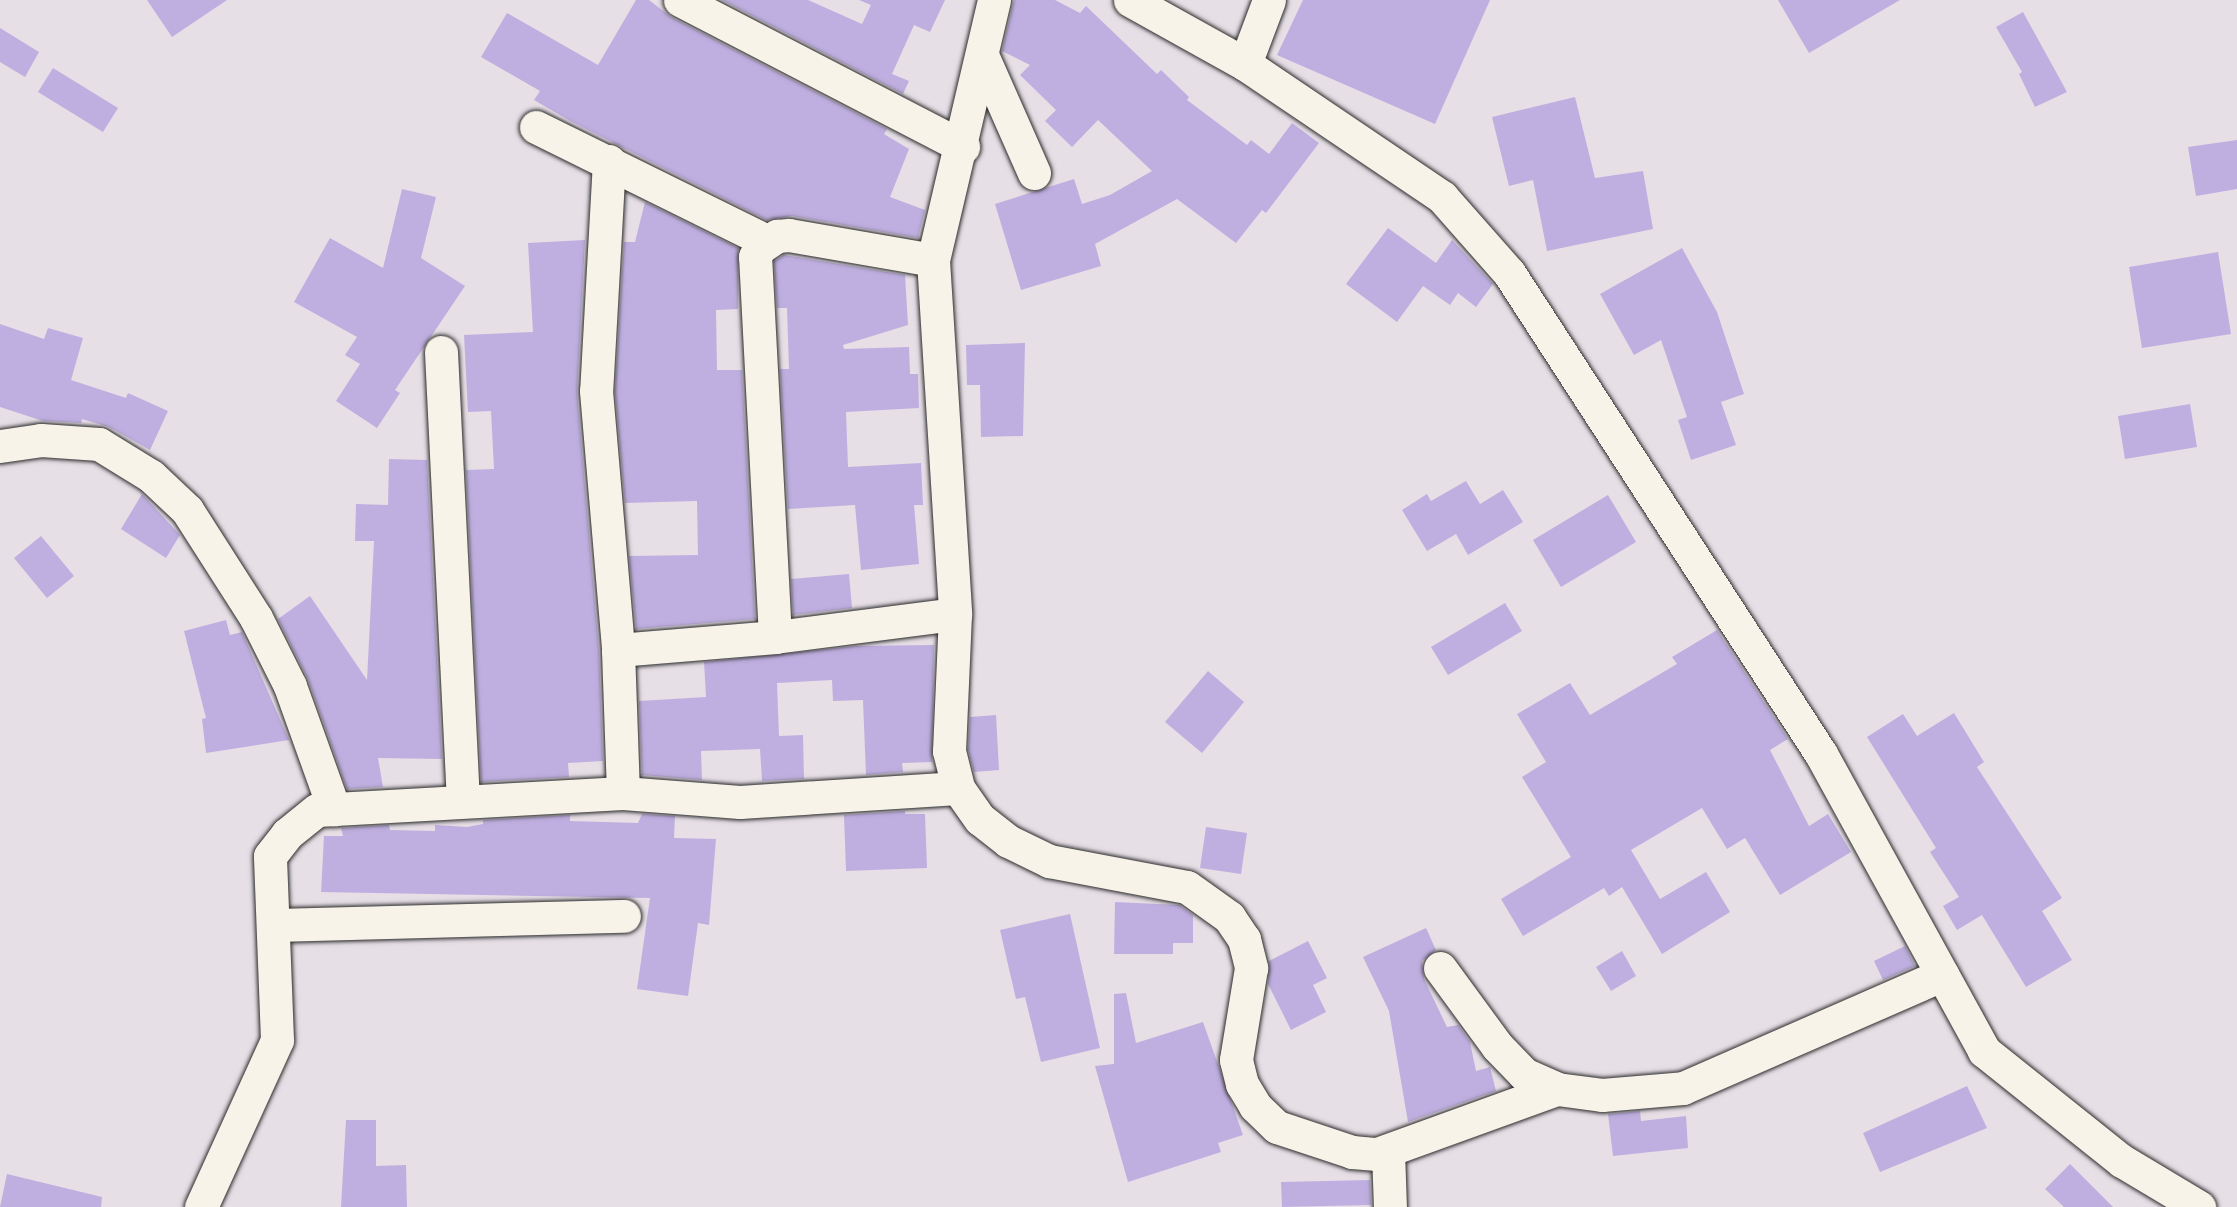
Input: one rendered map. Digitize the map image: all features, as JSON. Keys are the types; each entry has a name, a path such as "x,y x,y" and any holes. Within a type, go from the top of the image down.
{"street":[{"path":"680,0 962,147"},
{"path":"994,0 962,147 933,260 955,614 949,751 958,789 981,819 999,833 1049,861 1186,887 1228,916 1244,939 1251,968 1236,1060 1242,1084 1255,1106 1277,1127 1352,1152 1388,1151 1557,1089"},
{"path":"1130,0 1245,64 1442,197 1509,273 1821,754 1984,1051 2122,1161 2199,1207"},
{"path":"1245,64 1269,0"},
{"path":"982,55 1034,173"},
{"path":"536,127 767,241"},
{"path":"608,161 596,391 618,650 622,793"},
{"path":"775,637 755,257 767,241 789,235 933,260"},
{"path":"442,352 463,799"},
{"path":"0,446 41,440 99,444 151,476 187,510 256,618 290,686 334,809"},
{"path":"618,650 775,637 955,614"},
{"path":"201,1207 277,1040 270,856 287,834 317,810 463,799 622,793 740,802 958,789"},
{"path":"273,925 624,916"},
{"path":"1440,968 1497,1046 1524,1074 1557,1089 1602,1095 1683,1088 1942,975"},
{"path":"1388,1151 1390,1207"}],"building":[{"path":"147,0 227,0 172,37"},
{"path":"636,0 649,0 671,17 887,129 884,134 909,149 890,197 925,210 918,238 792,216 767,220 570,121 534,100 540,91 481,57 507,13 598,65"},
{"path":"722,0 808,0 862,24 871,5 859,0 945,0 930,32 914,25 892,74 909,81 903,94"},
{"path":"1014,0 1055,0 1080,13 1086,6 1157,74 1161,70 1189,97 1187,100 1247,145 1251,140 1269,154 1292,123 1319,143 1266,213 1262,210 1236,243 1177,199 1095,244 1101,266 1021,290 995,204 1074,179 1082,204 1110,195 1152,171 1098,120 1072,147 1045,121 1056,110 1020,75 1030,65 1002,51"},
{"path":"1303,0 1490,0 1435,124 1277,55"},
{"path":"1778,0 1900,0 1809,53"},
{"path":"2023,12 2067,92 2035,107 2019,74 2022,72 1996,27"},
{"path":"0,28 39,52 25,77 0,62"},
{"path":"53,68 118,108 103,132 38,92"},
{"path":"1575,97 1595,178 1643,171 1653,229 1547,251 1533,180 1509,186 1492,117"},
{"path":"2237,140 2237,189 2196,196 2188,147"},
{"path":"402,189 436,197 421,258 465,286 395,390 400,393 377,428 336,401 360,364 345,355 357,337 294,302 330,238 383,268"},
{"path":"645,202 738,248 738,309 716,310 717,370 742,370 755,619 636,629 629,556 698,555 697,501 625,503 615,391 624,242 635,242"},
{"path":"1388,228 1436,263 1452,240 1493,284 1476,307 1458,293 1450,305 1423,286 1397,322 1346,284"},
{"path":"585,240 577,393 599,651 603,761 568,763 569,777 481,782 466,470 494,469 491,411 468,412 464,335 533,332 528,243"},
{"path":"1682,248 1717,312 1744,394 1721,402 1736,445 1691,460 1678,420 1687,417 1661,340 1634,355 1600,294"},
{"path":"2218,252 2231,334 2142,348 2129,267"},
{"path":"784,255 905,275 908,325 843,345 844,349 909,347 910,374 918,374 919,408 846,412 848,467 921,463 923,505 914,505 919,564 861,570 855,505 788,509 780,369 789,369 787,308 777,308 774,261"},
{"path":"0,324 44,339 48,328 83,338 71,380 126,398 128,393 168,411 150,450 109,427 82,419 81,423 43,421 0,407"},
{"path":"1025,343 1023,436 981,437 980,385 967,385 966,345"},
{"path":"2190,404 2197,447 2125,459 2118,416"},
{"path":"389,459 427,460 442,759 378,758 383,787 347,789 308,679 278,619 310,596 367,680 374,541 355,541 356,504 388,505"},
{"path":"1466,481 1480,504 1503,490 1523,522 1468,555 1456,534 1427,551 1402,510 1427,494 1431,501"},
{"path":"142,494 180,535 166,558 121,529"},
{"path":"1608,495 1636,542 1561,587 1533,540"},
{"path":"41,536 74,576 47,598 14,558"},
{"path":"849,574 852,608 793,615 791,579"},
{"path":"1505,603 1522,631 1448,675 1431,647"},
{"path":"226,620 230,635 242,632 289,740 206,753 202,719 206,718 184,631"},
{"path":"1717,630 1788,739 1770,750 1809,826 1828,814 1851,852 1780,895 1745,838 1727,849 1702,808 1631,850 1660,899 1706,872 1730,912 1662,954 1622,887 1609,896 1604,888 1523,936 1501,899 1571,857 1522,777 1546,762 1517,714 1570,683 1590,715 1677,664 1672,657"},
{"path":"934,645 932,762 902,763 903,772 866,775 863,700 833,701 832,680 777,683 779,736 803,735 804,779 762,781 760,749 701,751 702,780 642,775 639,701 706,697 704,662 856,646"},
{"path":"1208,671 1244,702 1202,753 1165,722"},
{"path":"1954,713 1984,762 1977,767 2062,898 2042,911 2072,960 2026,987 1982,915 1957,930 1943,906 1959,897 1930,852 1936,848 1867,737 1903,714 1917,736"},
{"path":"996,715 999,770 974,772 968,749 970,717"},
{"path":"905,811 905,814 925,814 927,868 846,871 844,815"},
{"path":"642,814 675,816 674,838 716,839 709,925 698,923 688,996 637,989 650,898 321,892 324,836 343,836 341,828 389,825 390,830 435,831 435,825 467,827 483,824 483,820 570,815 570,821 638,823"},
{"path":"1206,827 1247,833 1241,874 1200,868"},
{"path":"1115,902 1179,905 1193,915 1193,943 1173,943 1173,954 1114,954"},
{"path":"1070,914 1100,1048 1041,1062 1025,997 1016,999 1000,930"},
{"path":"1426,928 1436,950 1422,961 1424,979 1447,1027 1458,1025 1470,1042 1476,1071 1490,1067 1496,1091 1408,1122 1389,1011 1363,957"},
{"path":"1308,941 1327,978 1313,985 1326,1012 1291,1030 1268,984 1269,961"},
{"path":"1905,946 1915,966 1883,980 1874,961"},
{"path":"1622,951 1636,976 1611,991 1596,967"},
{"path":"1126,993 1136,1043 1203,1022 1243,1135 1218,1143 1221,1152 1128,1182 1095,1066 1114,1064 1114,994"},
{"path":"1967,1086 1987,1128 1880,1172 1863,1133"},
{"path":"1640,1111 1641,1121 1686,1116 1688,1148 1613,1156 1608,1114"},
{"path":"346,1120 376,1120 376,1166 406,1165 407,1207 341,1207"},
{"path":"2070,1164 2113,1207 2064,1207 2045,1189"},
{"path":"7,1174 102,1197 101,1207 0,1207"},
{"path":"1370,1180 1371,1205 1282,1207 1281,1182"}]}
